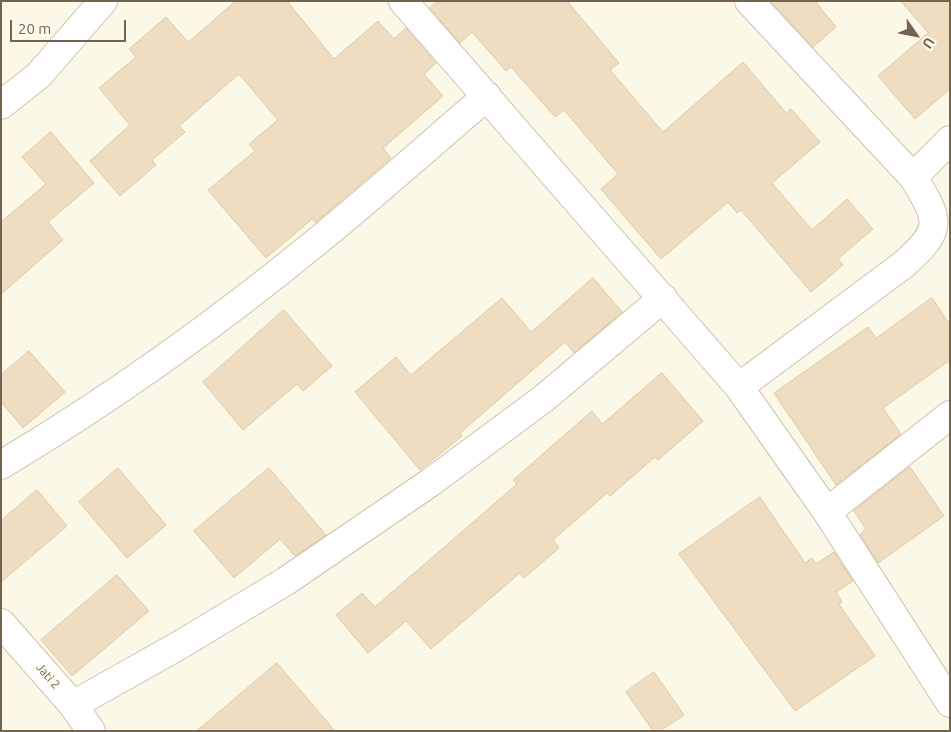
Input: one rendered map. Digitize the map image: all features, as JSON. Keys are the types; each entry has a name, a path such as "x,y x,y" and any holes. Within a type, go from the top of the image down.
{"street":[{"path":"1,105 39,75 103,1"},
{"path":"403,1 663,298 738,387 827,512 950,703"},
{"path":"738,387 896,270 924,246 932,234 933,216 930,204 913,177 749,1"},
{"path":"1,465 81,417 185,343 319,240 487,96"},
{"path":"913,177 950,140"},
{"path":"73,705 178,646 286,581 431,482 543,399 663,298"},
{"path":"827,512 950,415"},
{"name":"Jati 2","path":"1,623 73,705 91,731"}],"building":[{"path":"236,1 287,1 334,59 378,21 394,39 406,28 436,63 424,74 443,96 383,148 391,158 316,222 312,219 266,258 208,190 255,151 249,144 278,120 239,74 179,126 185,132 152,160 156,165 120,196 90,161 130,125 99,88 136,57 129,49 166,17 188,42"},
{"path":"437,1 567,1 619,63 610,70 663,132 743,62 786,113 791,109 820,142 772,183 812,230 847,199 873,229 838,259 843,265 811,292 741,210 737,213 728,202 661,259 601,189 618,174 564,110 555,117 511,67 506,71 472,32 460,43 430,8"},
{"path":"771,1 815,1 836,27 813,47"},
{"path":"901,1 950,1 950,89 915,119 878,76 928,33"},
{"path":"51,132 94,183 48,222 63,240 1,294 1,222 46,184 22,157"},
{"path":"593,278 622,312 574,353 565,342 460,433 462,436 420,470 355,392 396,357 411,375 502,298 531,332"},
{"path":"932,298 950,325 950,360 883,408 901,434 836,485 774,393 868,327 876,338"},
{"path":"284,310 332,366 303,391 297,384 243,430 203,382"},
{"path":"29,351 65,392 23,428 1,402 1,375"},
{"path":"662,373 703,421 658,460 655,457 610,496 607,493 553,540 559,548 524,578 520,573 431,649 406,621 368,653 336,615 362,593 375,607 517,484 513,480 592,411 602,424"},
{"path":"910,467 944,516 878,563 860,534 866,529 854,511"},
{"path":"118,468 166,525 127,558 79,502"},
{"path":"269,468 326,535 295,556 280,539 234,578 194,531"},
{"path":"37,490 67,526 1,582 1,521"},
{"path":"760,497 805,563 812,558 816,564 834,552 853,581 836,592 842,602 839,604 875,656 795,711 679,554"},
{"path":"117,575 149,611 72,676 41,640"},
{"path":"277,663 335,731 197,731"},
{"path":"654,672 684,715 660,731 653,731 626,692"}]}
